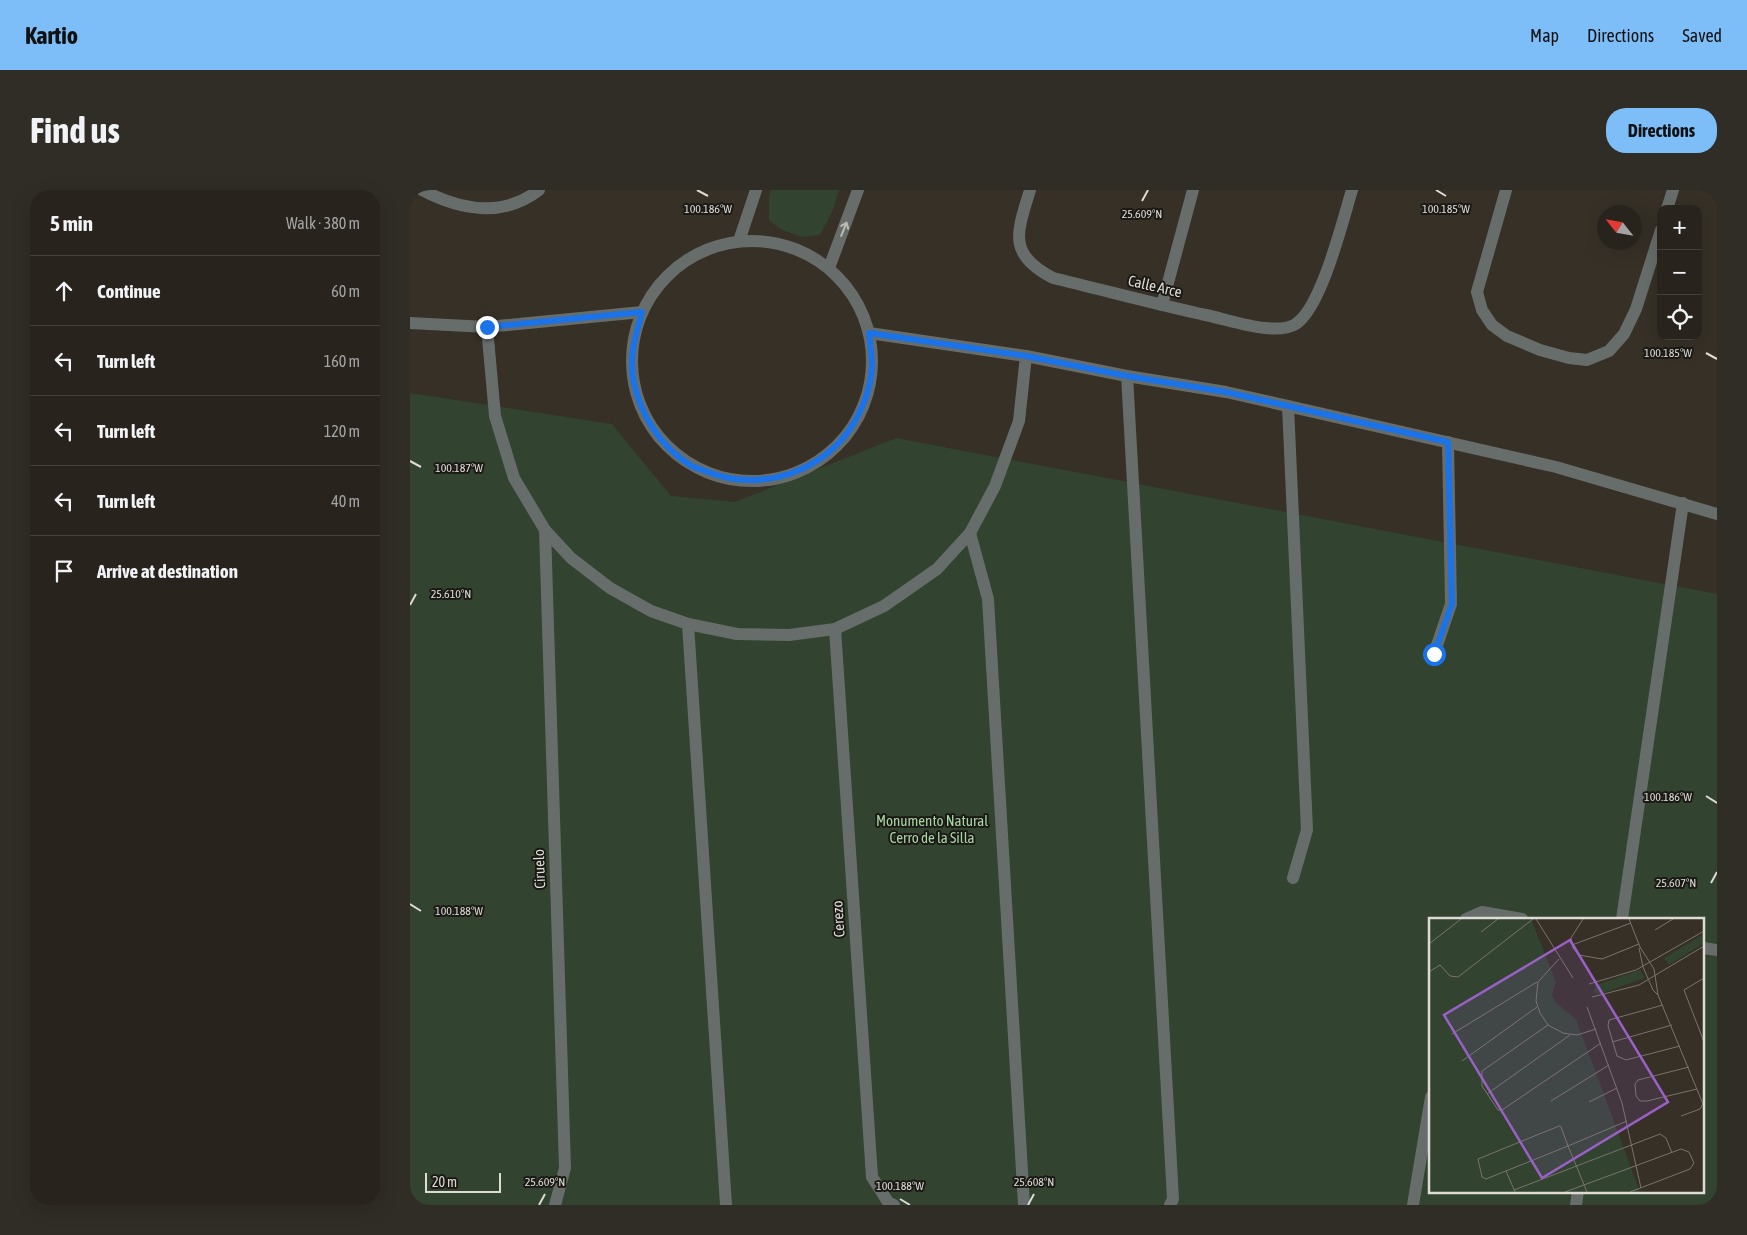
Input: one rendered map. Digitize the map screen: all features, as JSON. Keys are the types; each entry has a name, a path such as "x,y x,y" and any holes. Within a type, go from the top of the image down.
{"street":[{"path":"422,190 446,196 466,206 482,208 508,206 540,190"},
{"path":"739,241 756,190"},
{"path":"829,268 858,190"},
{"name":"Calle Arce","path":"1030,190 1022,214 1019,247 1037,270 1053,278 1262,328 1282,328 1296,324 1309,310 1335,248 1352,190"},
{"path":"1162,305 1193,190"},
{"path":"1506,190 1477,292 1482,310 1492,325 1507,336 1540,350 1569,358 1588,360 1609,351 1624,334 1636,309 1657,243"},
{"path":"1668,205 1673,190"},
{"path":"739,241 771,242 802,251 829,268 847,287 856,301 869,333 872,368 865,403 848,433 823,458 792,474 775,478 758,481 723,478 690,465 664,443 644,414 633,381 633,346 642,312 659,286 682,264 709,249 739,241"},
{"path":"410,323 487,327 642,312"},
{"path":"487,327 495,416 514,478 545,530 571,558 610,588 651,611 688,624 737,634 789,635 834,628 884,606 936,569 970,533 996,486 1019,421 1026,356"},
{"path":"869,333 1026,356 1127,376 1226,392 1556,466 1717,514"},
{"path":"1127,376 1173,1199 1170,1205"},
{"path":"1288,406 1307,830 1293,878"},
{"path":"1434,654 1452,604 1448,442"},
{"path":"1622,918 1683,503"},
{"name":"Ciruelo","path":"545,530 565,1168 555,1205"},
{"path":"970,533 988,599 1024,1205"},
{"path":"688,624 726,1205"},
{"name":"Cerezo","path":"834,628 872,1177 891,1204"},
{"path":"1468,918 1482,912 1516,918"},
{"path":"1704,948 1717,950"},
{"path":"1413,1205 1429,1109"},
{"path":"1576,1205 1578,1192"}],"green space":[{"path":"771,190 839,190 833,210 820,235 801,237 780,229 769,220 769,197"},
{"name":"Monumento Natural Cerro de la Silla","path":"410,393 612,424 671,496 735,502 896,438 1717,594 1717,1205 410,1205"}],"route":[{"path":"487,327 642,312 633,346 633,381 644,414 664,443 690,465 723,478 758,481 792,474 823,458 848,433 865,403 872,368 869,333 1026,356 1127,376 1226,392 1448,442 1452,604 1434,654"}]}
